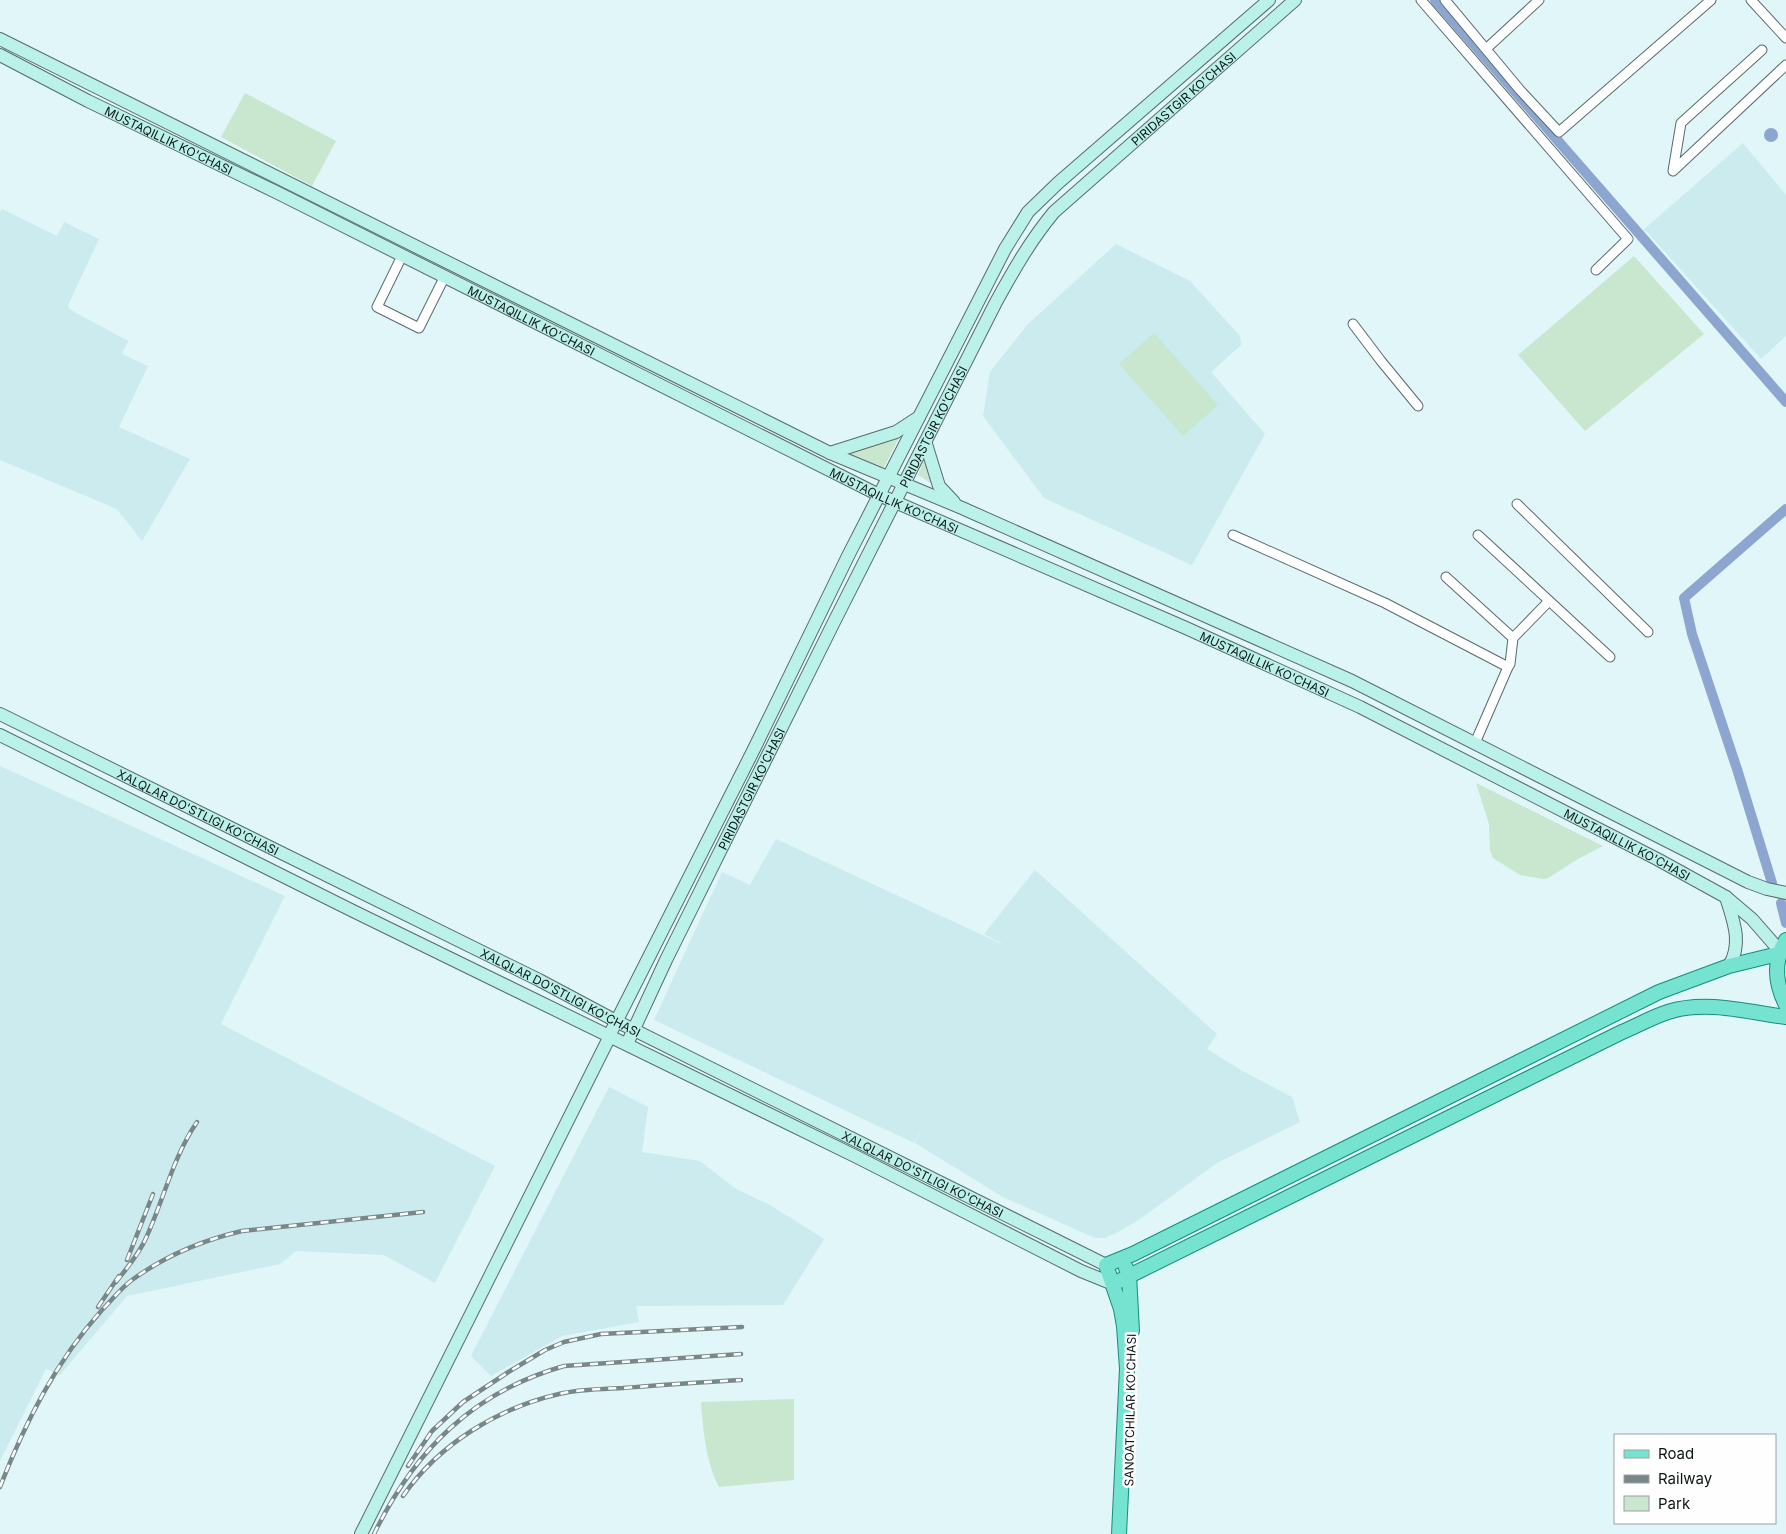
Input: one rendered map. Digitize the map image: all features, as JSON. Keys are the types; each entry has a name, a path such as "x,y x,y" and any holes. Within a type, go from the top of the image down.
{"main road":[{"name":"PIRIDASTGIR KO'CHASI","path":"362,1534 616,1021 755,747 848,556 1005,249 1028,212 1067,175 1269,0"},
{"name":"PIRIDASTGIR KO'CHASI","path":"627,1044 896,502 1020,259 1037,232 1054,212 1080,188 1294,0"},
{"name":"MUSTAQILLIK KO'CHASI","path":"0,39 830,453 962,508 1352,681 1748,882 1786,893"},
{"name":"MUSTAQILLIK KO'CHASI","path":"0,55 70,92 540,324 879,495 1360,707 1657,859 1726,897 1752,919 1781,948"},
{"path":"70,92 78,77"},
{"path":"1067,175 1080,188"},
{"path":"290,200 297,187"},
{"path":"540,324 546,311"},
{"path":"722,415 728,403"},
{"path":"830,453 896,432 919,417"},
{"path":"926,444 939,486 949,498 962,508"},
{"path":"1225,646 1234,628"},
{"name":"XALQLAR DO'STLIGI KO'CHASI","path":"0,714 539,980 616,1021 1106,1265"},
{"name":"XALQLAR DO'STLIGI KO'CHASI","path":"0,735 353,912 857,1157 1081,1271 1114,1284"},
{"path":"1455,756 1471,740"},
{"path":"755,747 770,753"},
{"path":"1726,897 1736,938 1734,957 1729,966"},
{"path":"1106,1265 1658,992 1781,948 1777,983 1786,1005"},
{"path":"1114,1284 1622,1032 1667,1012 1696,1006 1719,1007 1786,1017"},
{"path":"1530,1056 1538,1074"},
{"name":"SANOATCHILAR KO'CHASI","path":"1121,1258 1129,1275 1133,1374 1127,1534"},
{"name":"SANOATCHILAR KO'CHASI","path":"1106,1265 1114,1284 1124,1326 1127,1369 1119,1534"}],"street":[{"path":"1421,0 1628,239 1596,270"},
{"path":"1445,0 1558,132 1710,0"},
{"path":"1486,49 1539,0"},
{"path":"1751,0 1786,38"},
{"path":"1762,50 1681,123 1674,171 1786,65"},
{"path":"402,256 377,306 419,328 444,278"},
{"path":"1352,324 1418,406"},
{"path":"1517,504 1648,632"},
{"path":"1233,535 1385,603 1508,667"},
{"path":"1478,536 1610,657"},
{"path":"1446,577 1513,638"},
{"path":"1471,740 1510,664 1513,638 1549,601"}],"shaded area":[{"path":"1743,143 1786,195 1786,336 1761,359 1647,232 1643,230"},
{"path":"2,209 57,236 64,222 99,239 68,305 69,309 128,341 122,354 148,366 119,427 190,459 142,541 117,509 0,460 0,212"},
{"path":"1116,244 1190,281 1240,336 1241,345 1211,372 1265,434 1192,565 1044,498 983,416 990,372 1027,325"},
{"path":"0,766 285,896 221,1024 495,1166 435,1283 384,1255 296,1251 280,1264 127,1296 60,1375 46,1369 0,1461"},
{"path":"776,839 1008,947 984,934 1035,870 1217,1034 1207,1049 1239,1069 1292,1097 1300,1122 1217,1163 1140,1219 1120,1231 1105,1238 1095,1238 1003,1197 915,1143 923,1126 914,1143 654,1020 722,872 750,885"},
{"path":"609,1087 648,1107 642,1152 700,1161 736,1189 770,1205 824,1239 783,1305 636,1306 639,1322 562,1336 491,1376 471,1356"}],"green space":[{"path":"245,93 336,141 312,186 221,137"},
{"path":"1634,256 1704,334 1585,431 1518,355"},
{"path":"1154,333 1218,405 1183,436 1119,364"},
{"path":"900,436 883,469 842,453"},
{"path":"925,458 935,486 918,475"},
{"path":"1476,783 1603,846 1548,878 1520,875 1493,858 1490,850 1489,824"},
{"path":"794,1399 794,1480 719,1487 708,1457 701,1402"}],"water":[{"path":"1771,128 1776,130 1778,135 1776,140 1771,142 1766,140 1764,135 1766,130"}],"waterway":[{"path":"1435,0 1786,402"},
{"path":"1772,883 1737,769 1692,634 1684,598 1786,509"},
{"path":"1781,903 1786,923"}],"railway":[{"path":"116,1282 143,1244 181,1149 197,1122"},
{"path":"127,1260 153,1194"},
{"path":"0,1487 31,1416 70,1350 117,1294 128,1283 145,1271 185,1250 213,1239 242,1231 423,1212"},
{"path":"98,1307 119,1276"},
{"path":"408,1466 432,1431 463,1402 545,1350 564,1342 601,1334 742,1327"},
{"path":"374,1534 408,1476 428,1451 450,1428 475,1408 502,1391 531,1377 564,1366 741,1354"},
{"path":"403,1496 434,1460 452,1445 492,1419 536,1400 583,1390 741,1380"}]}
